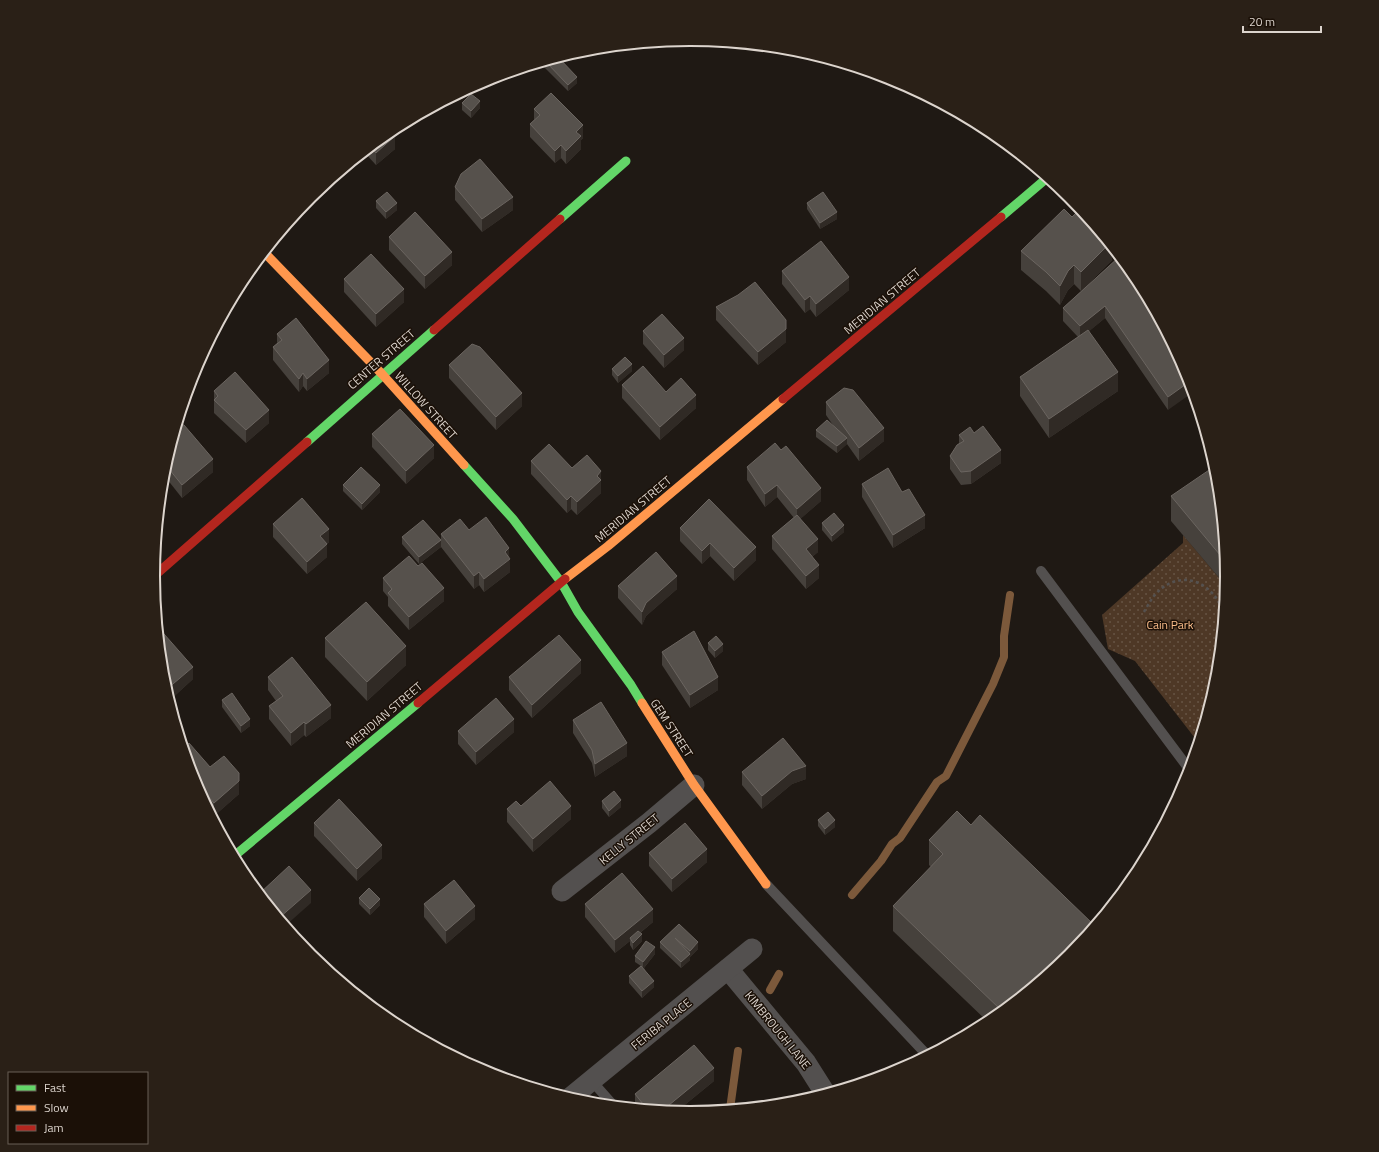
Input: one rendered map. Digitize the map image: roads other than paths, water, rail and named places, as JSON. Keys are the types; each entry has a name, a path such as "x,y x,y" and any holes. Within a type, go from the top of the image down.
{"street":[{"name":"CENTER STREET","path":"160,571 626,161"},
{"name":"MERIDIAN STREET","path":"238,853 524,614 560,582 608,546 1043,182"},
{"name":"WILLOW STREET","path":"267,255 382,374 513,519 560,582"},
{"name":"GEM STREET","path":"560,582 578,612 631,685 694,785 766,884"},
{"name":"KELLY STREET","path":"562,891 649,823 694,785"},
{"name":"FERIBA PLACE","path":"575,1093 752,949"},
{"name":"KIMBROUGH LANE","path":"728,969 806,1063 823,1089"}],"lane":[{"path":"1041,571 1185,763"},
{"path":"766,884 923,1051"},
{"path":"591,1080 608,1099"}],"waterway":[{"path":"852,895 881,861 892,844 900,838 937,782 946,776 993,684 1004,657 1004,636 1010,595"},
{"path":"770,990 779,974"},
{"path":"731,1104 738,1051"}],"park label":[{"name":"Cain Park","path":"1170,624"}]}
